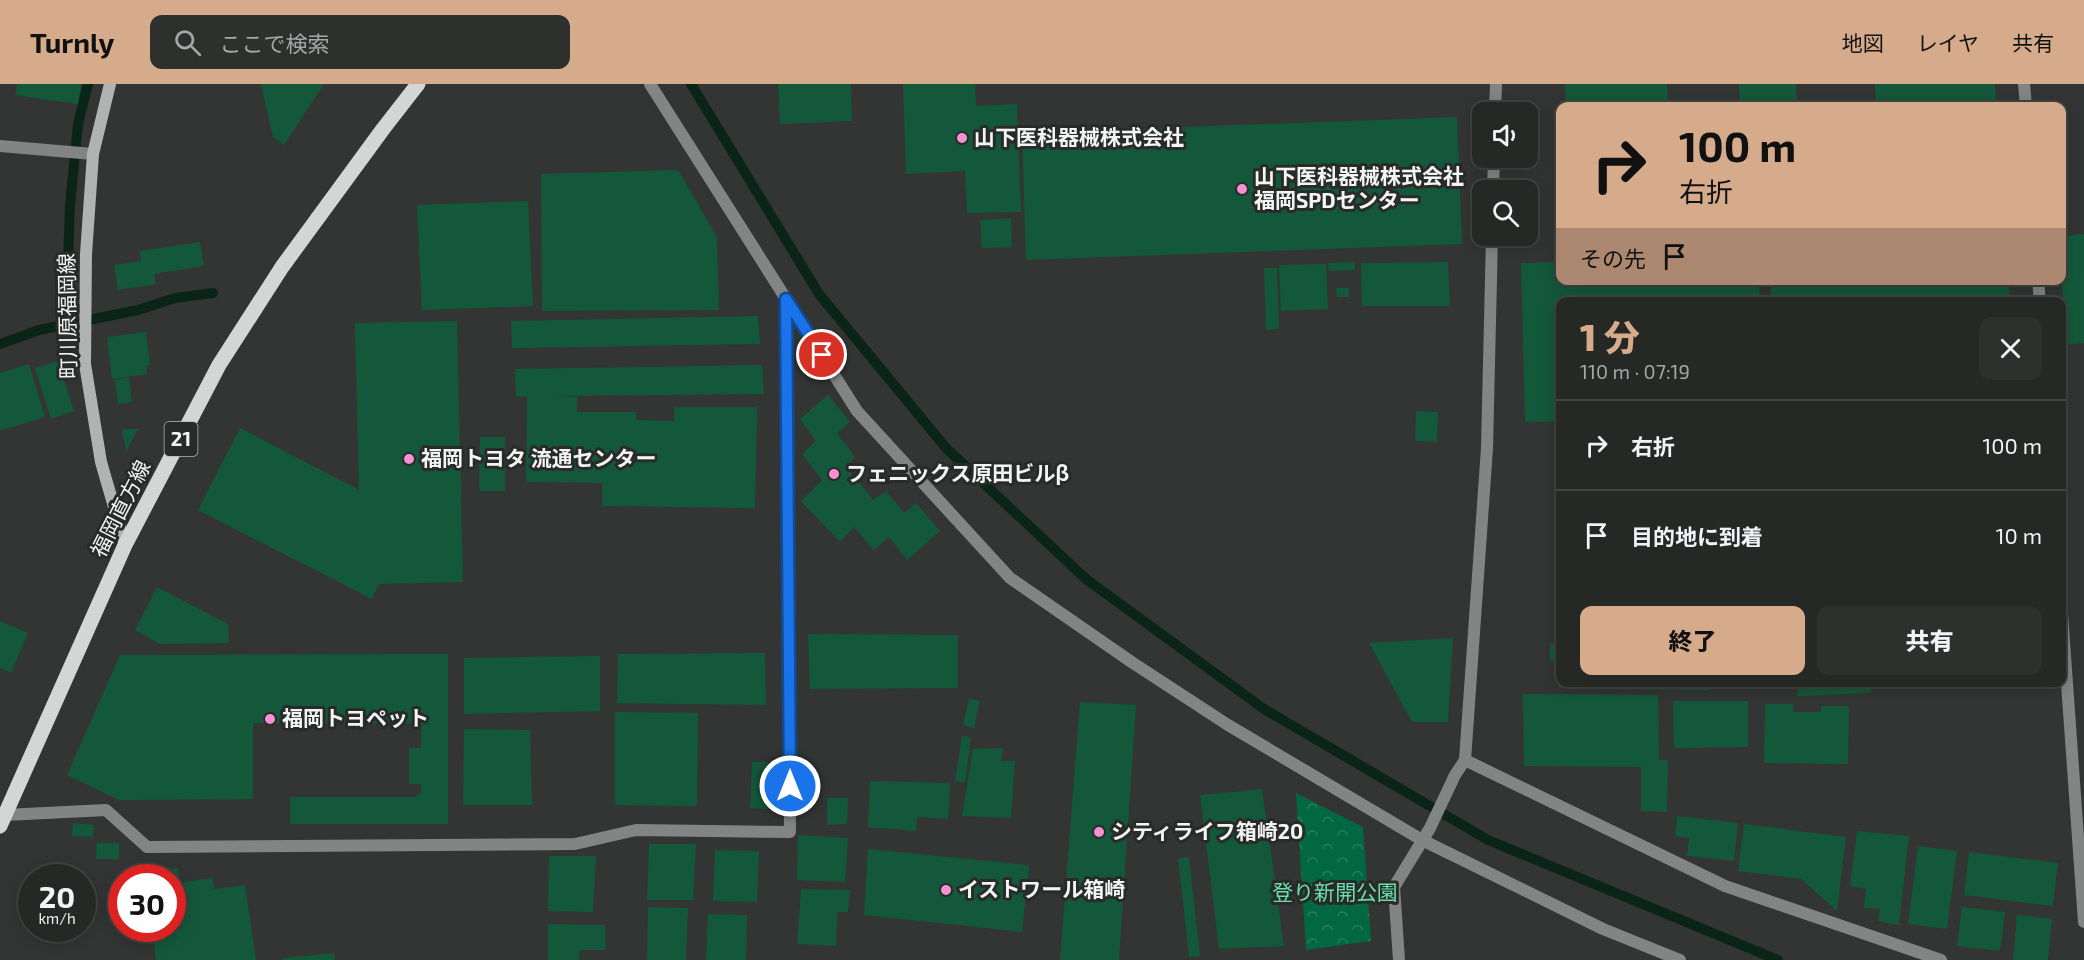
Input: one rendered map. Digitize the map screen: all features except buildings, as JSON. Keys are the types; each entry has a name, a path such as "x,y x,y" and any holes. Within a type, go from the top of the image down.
{"main road":[{"name":"町川原福岡線","path":"110,84 93,154 86,254 85,364 101,462 125,545"},
{"name":"福岡直方線","path":"3,821 125,545 219,365 282,267 418,84"}],"street":[{"path":"650,84 857,411 1010,578 1228,725 1422,840 1603,929 1680,960"},
{"path":"1495,102 1496,84"},
{"path":"2024,84 2026,102"},
{"path":"0,146 93,154"},
{"path":"1399,960 1394,887 1430,828 1455,775 1465,760 1487,448 1492,246"},
{"path":"3,821 106,810 147,848 575,844 636,830 790,832 786,299"},
{"path":"2066,669 2084,922"},
{"path":"1465,760 1725,886 1941,960"}],"green space":[{"name":"登り新開公園","path":"1296,793 1363,827 1371,941 1306,950"}],"waterway":[{"path":"66,324 70,205 78,124 88,84"},
{"path":"691,84 819,294 946,448 1086,579 1264,709 1488,840 1778,960"},
{"path":"0,344 39,330 138,310 175,298 213,293"}],"place":[{"name":"山下医科器械株式会社","path":"962,138"},
{"name":"山下医科器械株式会社 福岡SPDセンター","path":"1242,189"},
{"name":"福岡トヨタ 流通センター","path":"409,459"},
{"name":"フェニックス原田ビルβ","path":"834,474"},
{"name":"福岡トヨペット","path":"270,719"},
{"name":"シティライフ箱崎20","path":"1099,832"},
{"name":"イストワール箱崎","path":"946,890"}],"route":[{"path":"790,786 786,299 822,355"}]}
